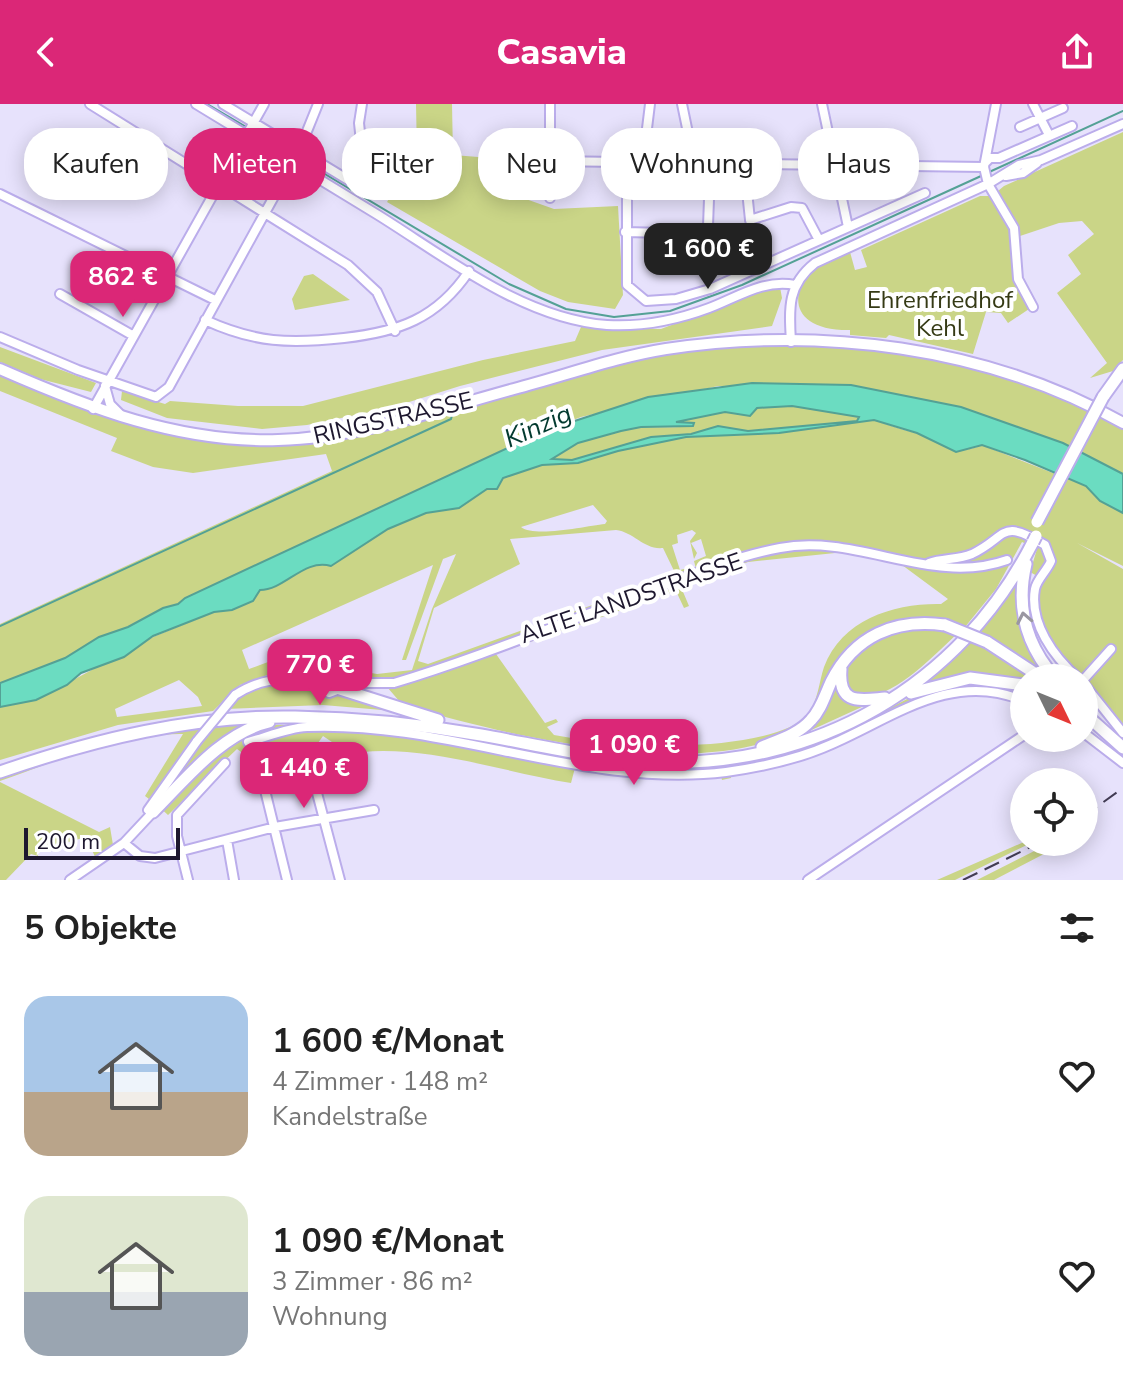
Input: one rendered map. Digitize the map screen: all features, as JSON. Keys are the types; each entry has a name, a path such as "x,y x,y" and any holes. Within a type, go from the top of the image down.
{"highway":[{"path":"0,772 85,744 149,729 214,720 297,717 414,724 606,757 701,762 743,758 794,746 841,728 885,699 934,661 967,629 1001,586 1031,540 1123,369"},
{"path":"1105,398 1123,378"},
{"path":"1031,540 1022,581 1027,631 1044,664"},
{"path":"762,747 808,724 818,713 841,665 854,648 885,629 917,623 945,625 987,642 1021,664"},
{"path":"841,665 841,683 847,695 861,702 970,678 1010,683"},
{"path":"356,683 355,689 364,694"},
{"path":"340,689 364,694 438,720"},
{"path":"0,764 102,733 205,716 288,710 438,720 597,750 652,756 701,756 762,747 817,732 885,699"},
{"path":"152,809 234,737 260,724 297,717"},
{"path":"1098,726 1123,748"}],"main road":[{"name":"RINGSTRASSE","path":"0,369 93,409 129,420 221,438 278,440 321,436 392,422 664,349 791,342 877,344 1021,378 1098,409 1123,423"}],"street":[{"path":"90,104 184,162"},
{"path":"196,104 248,128"},
{"path":"223,104 248,128"},
{"path":"248,128 264,104"},
{"path":"308,128 318,104"},
{"path":"326,166 365,188 371,181 363,160 359,123 362,104"},
{"path":"550,104 550,128"},
{"path":"647,128 650,104"},
{"path":"682,104 687,128"},
{"path":"822,104 827,128"},
{"path":"996,104 985,163 987,180 1014,228 1018,279 1033,307"},
{"path":"1033,104 1049,135"},
{"path":"1020,127 1063,108"},
{"path":"791,342 789,302 795,285 809,268 825,257 987,180 1023,173 1041,160 1123,124"},
{"path":"919,163 985,163 990,158 999,158 1072,126"},
{"path":"326,182 469,271 546,310 579,321 607,325 657,323 706,309 767,283 795,285"},
{"path":"626,200 627,285 646,301 708,290 925,193"},
{"path":"0,194 215,300"},
{"path":"93,409 207,200"},
{"path":"244,200 336,257 369,282 395,331"},
{"path":"0,337 106,382 156,397 161,395 271,200"},
{"path":"707,253 709,200"},
{"path":"748,200 750,220 764,265"},
{"path":"842,200 848,227"},
{"path":"750,220 791,207 802,208 819,240"},
{"path":"625,232 708,234"},
{"path":"205,320 254,338 292,344 395,331 436,309 469,271"},
{"path":"60,294 132,335"},
{"path":"106,382 110,404 129,420"},
{"path":"928,564 969,555 998,534 1010,530 1045,545 1051,561 1036,585 1034,604 1045,635 1061,664"},
{"name":"ALTE LANDSTRASSE","path":"340,689 356,683 394,683 694,574 780,548 843,545 960,569 1007,560"},
{"path":"982,548 992,565"},
{"path":"1022,581 1036,585"},
{"path":"1098,665 1111,649"},
{"path":"70,880 133,834 197,741 235,695 270,679 308,681 324,692 340,689"},
{"path":"248,742 307,727 392,731 611,769 708,773 755,767 828,746 914,703 944,693 995,692 1010,697"},
{"path":"1098,700 1123,733"},
{"path":"808,880 1010,744"},
{"path":"1098,744 1123,763"},
{"path":"188,880 176,823 180,809 225,763"},
{"path":"287,880 263,782 300,769 312,774 340,880"},
{"path":"124,843 140,856 149,858 275,827 374,810"},
{"path":"227,840 234,880"}],"green space":[{"path":"416,104 452,104 452,128 416,128"},
{"name":"Ehrenfriedhof Kehl","path":"1123,132 1123,360 1113,371 1090,378 1107,363 1057,293 1081,274 1068,255 1094,234 1082,221 1059,223 1020,236 1019,273 1035,305 1008,323 1001,313 986,312 973,354 889,335 886,338 850,335 850,330 824,327 808,320 800,308 799,295 804,281 815,268 831,258 850,252 855,270 867,267 861,250 980,196 992,196 1004,186"},
{"path":"462,156 478,157 478,200 529,200 554,209 618,206 623,295 615,309 568,302 540,291 387,202 462,200"},
{"path":"313,274 350,300 295,310 292,299 304,276"},
{"path":"772,287 780,287 782,298 772,326 602,350 460,386 390,408 307,425 262,429 167,418 121,400 122,391 165,404 170,401 238,406 303,406 483,360 575,341 581,327 661,329"},
{"path":"754,345 846,346 909,353 973,366 1035,386 1123,427 1123,474 1063,443 961,407 851,385 718,386 581,417 544,431 185,598 179,604 163,608 128,627 99,637 65,658 0,683 0,624 332,471 326,454 193,473 153,467 111,451 117,438 0,391 0,373 62,401 145,428 290,442 626,363 686,351"},
{"path":"0,347 96,383 91,392 40,379 0,362"},
{"path":"792,406 860,417 857,421 748,431 718,426 691,434 651,437 572,460 552,460 580,443 621,430 692,426 666,424 725,412 750,416 757,408"},
{"path":"874,420 954,449 971,449 982,445 1086,486 1100,501 1123,513 1123,566 1077,543 1123,569 1123,728 1098,700 1098,664 1066,664 1055,652 1038,609 1039,577 1030,572 1037,549 1022,542 996,589 965,627 947,622 870,633 833,689 809,718 774,739 728,750 675,753 618,750 561,742 506,732 417,709 400,702 381,680 338,684 290,673 273,673 240,685 213,711 118,725 0,760 0,707 36,700 153,637 214,612 232,610 253,601 260,590 278,585 312,566 331,566 388,529 426,513 459,508 487,489 496,489 503,478 542,465 578,463 686,437 779,433","holes":["593,505 607,521 605,524 549,531 521,527","616,530 650,546 663,548 676,575 428,664 418,661 434,608 520,564 510,539","692,530 696,533 690,541 694,559 697,553 691,543 701,539 706,556 694,561 697,573 688,568 680,570 672,545 678,543 677,535","845,552 902,565 948,599 941,604 889,611 857,626 832,650 808,714 781,731 738,741 660,744 658,747 618,746 554,735 547,727 558,722 556,719 545,723 496,654 676,591 684,608 689,606 681,587 748,562","456,554 432,609 412,670 377,674 324,665 321,657 315,657 313,640 301,642 303,666 268,662 249,669 242,650 433,565 402,660 406,660 443,559","179,680 198,697 202,706 117,717 115,709"]},
{"path":"1017,576 1018,592 1043,664 1026,664 976,632"},
{"path":"936,627 958,633 903,681 864,699 847,689 845,670 852,658 871,642 896,632"},
{"path":"971,638 1014,664 1010,664 1010,678 918,687"},
{"path":"838,674 838,685 864,706 807,732 823,713"},
{"path":"966,681 1010,686 1010,698 959,690 828,745 731,771 731,778 722,780 720,772 690,774 576,764 571,783 427,754 370,751 343,755 338,746 323,736 318,743 248,757 237,749 168,815 156,804 214,723 270,719 271,725 380,724 702,766 800,748 841,733 913,696"},
{"path":"268,682 307,684 324,693 345,691 406,712 323,705 226,709 240,696"},
{"path":"203,725 149,799 145,796 183,734 143,737"},
{"path":"111,744 0,781 0,774 55,755"},
{"path":"0,782 99,832 110,827 113,845 96,859 86,837 38,851 38,856 31,854 6,880 0,880"},
{"path":"1010,848 1010,853 955,880 937,880"},
{"path":"1024,856 1040,856 994,880 977,880"}],"shaded area":[{"path":"752,383 851,385 961,407 1063,443 1123,474 1123,513 1100,501 1086,486 1025,460 982,445 956,452 917,433 874,420 779,433 686,437 578,463 542,465 503,478 497,489 487,489 459,508 426,513 388,529 331,566 312,566 278,585 260,590 253,601 232,610 214,612 153,636 124,657 81,673 67,685 36,700 0,707 0,683 65,658 99,637 178,604 185,598 544,431 648,397","holes":["792,406 859,417 857,421 748,431 718,426 691,434 651,437 572,460 552,459 578,443 621,431 641,427 693,426 694,423 676,422 725,412 750,416 757,408"]}],"waterway":[{"path":"207,104 248,128"},
{"path":"987,173 1123,111"},
{"path":"326,175 509,284 566,309 614,317 670,311 742,285 981,176"},
{"path":"0,626 451,419 453,412"}],"railway":[{"path":"1098,806 1123,788"},
{"path":"963,880 1012,856"}],"water label":[{"name":"Kinzig","path":"538,426"}]}
